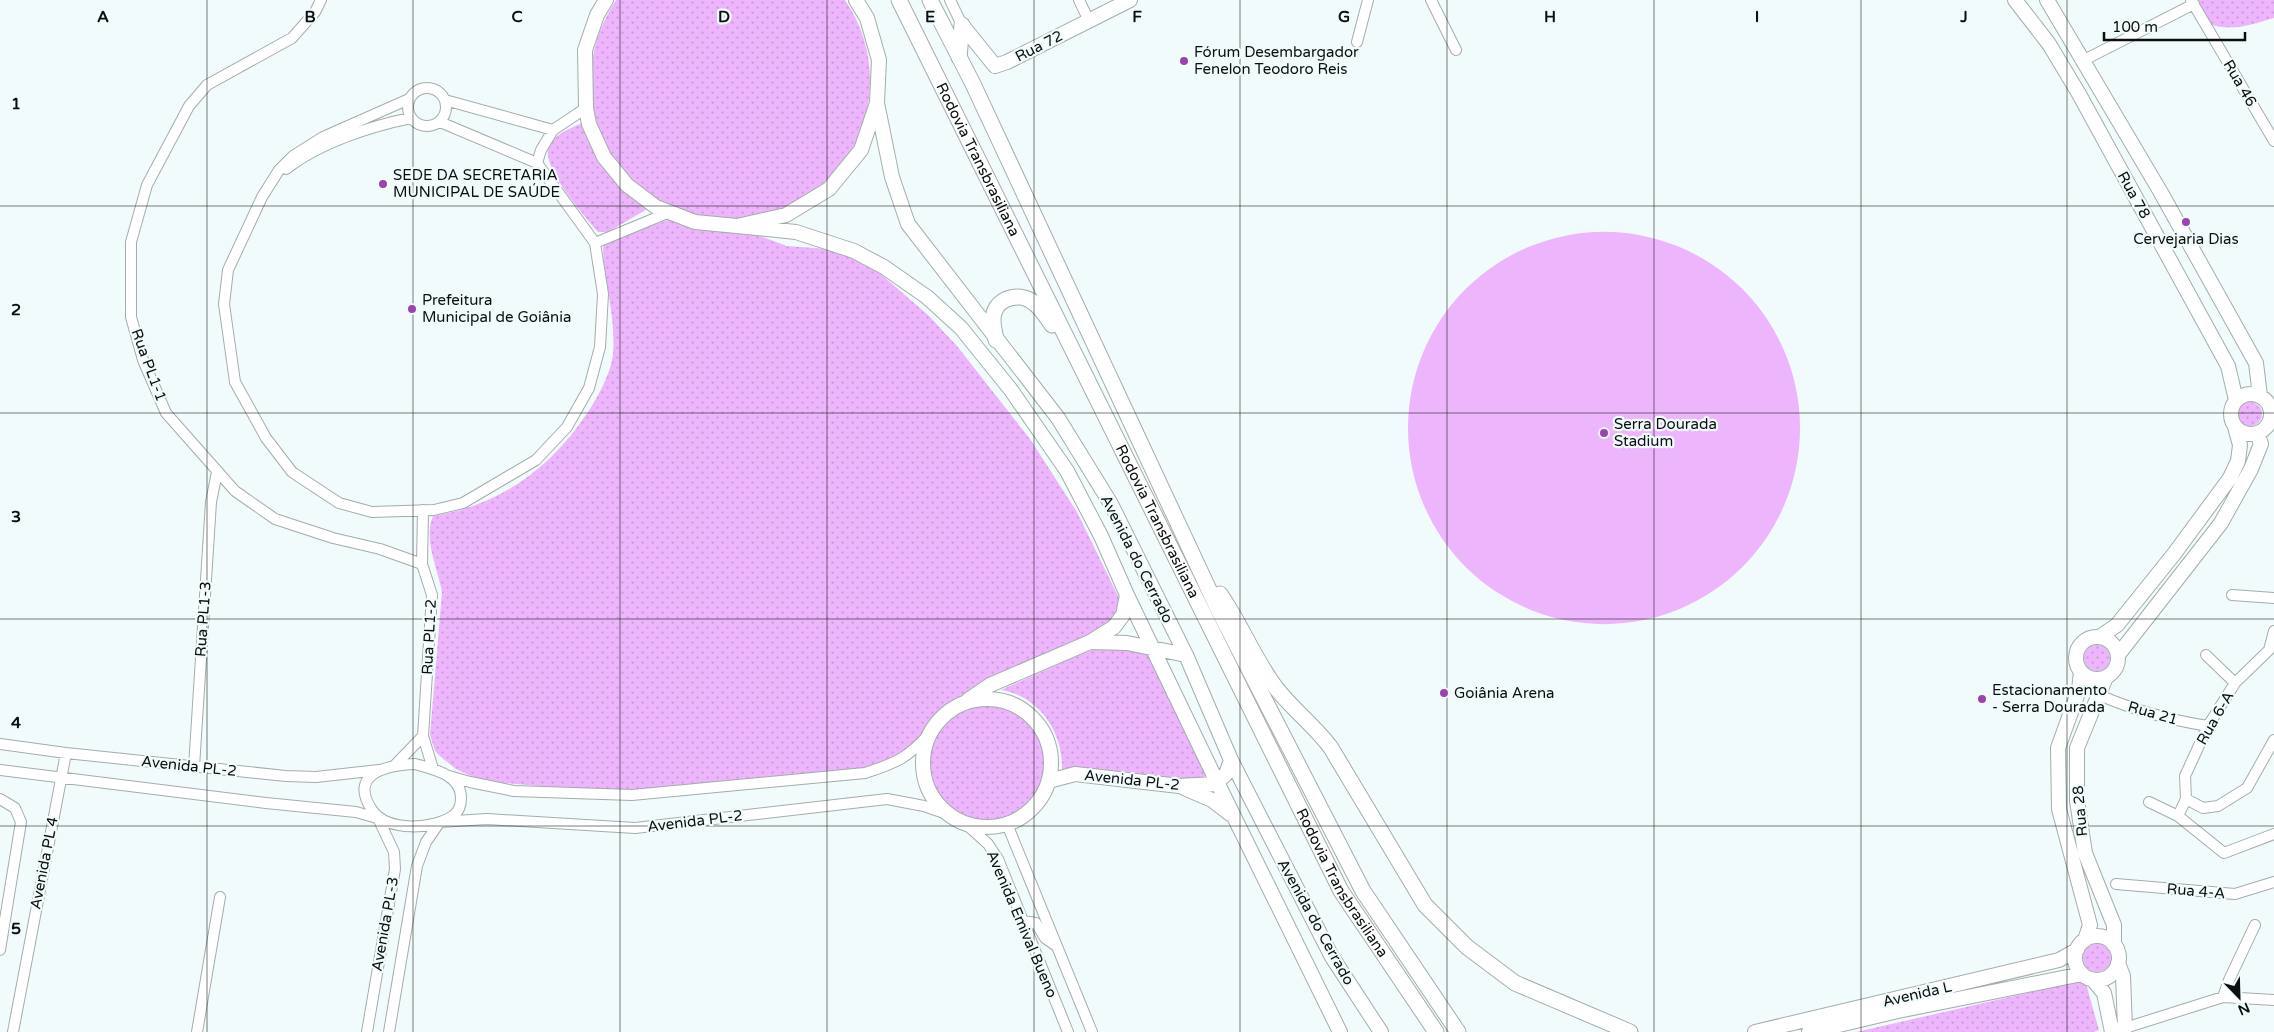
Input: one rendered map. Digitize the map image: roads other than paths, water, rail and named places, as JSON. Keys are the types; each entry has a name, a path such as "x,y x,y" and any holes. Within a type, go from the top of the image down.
{"highway":[{"name":"Rodovia Transbrasiliana","path":"900,0 1341,891 1436,1032"},
{"name":"Rodovia Transbrasiliana","path":"930,0 959,57 1199,569 1363,891 1458,1032"},
{"path":"959,57 962,25"},
{"path":"996,340 993,321 996,308 1006,298 1020,297 1035,303 1072,350"},
{"path":"1199,569 1227,605 1276,688 1294,709 1319,732 1331,748 1425,905 1467,947 1515,983 1630,1032"}],"main road":[{"path":"596,0 597,15"},
{"path":"597,15 606,0"},
{"path":"737,226 786,215 829,189 861,150 878,103 879,60 867,18 856,0"},
{"name":"Rua 72","path":"962,25 995,66 1007,62 1130,0"},
{"name":"Rua 78","path":"2015,0 2049,44 2079,94 2228,366 2236,400"},
{"name":"Rua 78","path":"2047,0 2160,191 2256,363 2267,401"},
{"name":"Avenida do Cerrado","path":"597,15 585,50 586,108 589,124 604,156 627,185 656,207 695,222 796,232 854,251 884,267 927,297 961,328 1011,390 1068,471 1101,536 1127,595 1217,782 1340,1032"},
{"name":"Avenida do Cerrado","path":"878,103 892,176 908,224 1058,418 1111,504 1186,655 1232,760 1332,957 1381,1032"},
{"path":"2235,427 2245,434 2257,433 2271,424 2271,412 2267,401 2248,394 2236,400 2230,410 2230,416 2240,445 2238,461 2230,478 2174,554 2117,625 2100,636 2087,638 2078,647 2075,660 2081,672 2092,679 2106,677 2116,668 2118,655 2221,523 2252,469 2261,444 2257,433"},
{"path":"965,702 982,699 1000,700 1017,706 1031,716 1043,730 1050,746 1052,763 1049,781 1040,800 1026,815 1007,824 986,828 966,824 947,814 932,798 923,777 923,754 930,733 945,714 990,685 1090,642 1114,627 1123,615 1127,595"},
{"path":"2100,636 2112,643 2118,655"},
{"path":"1090,642 1127,643 1186,655"},
{"name":"Rua 28","path":"2081,672 2079,690 2058,748 2059,809 2090,925 2081,945"},
{"name":"Rua 28","path":"2106,677 2077,748 2077,801 2084,853 2114,925 2114,945"},
{"path":"1217,782 1226,774 1232,760"},
{"name":"Avenida PL-2","path":"1049,781 1076,774 1179,786 1217,782"},
{"path":"1179,786 1212,800 1234,817"},
{"path":"2088,977 2106,978 2112,974 2118,963 2119,957 2114,945 2104,937 2091,937 2081,945 2076,963 2088,977 2104,993 2116,1030"},
{"name":"Avenida L","path":"1809,1032 1897,1005 2059,960 2081,945"},
{"path":"2116,1030 2123,976 2118,963"},
{"name":"Avenida L","path":"1755,1032 1897,1005 2088,977"}],"street":[{"name":"Rua PL1-1","path":"322,0 315,12 292,38 257,56 207,86 189,106 147,185 131,242 131,317 143,360 166,413 235,491 275,519 333,538 380,549 422,564"},
{"path":"950,0 962,25"},
{"path":"1079,0 1089,21"},
{"path":"1357,42 1368,0"},
{"path":"1431,0 1456,50"},
{"path":"2084,60 2193,2"},
{"name":"Rua 46","path":"2193,2 2274,141"},
{"path":"445,100 446,112 440,122 434,125 421,126 411,118 407,106 413,93 426,88 438,92 445,100 553,130"},
{"path":"276,178 279,170 293,156 324,137 409,99"},
{"path":"537,163 541,150 553,130 586,108"},
{"path":"411,118 380,124 328,146 292,165 276,178 262,197 228,270 224,304 235,382 266,438 292,472 338,503 372,512 423,510 463,503 536,460 566,427 589,388 600,347 603,294 596,243 537,163 440,122"},
{"path":"596,243 670,212"},
{"name":"Rua PL1-3","path":"194,767 212,498 217,472"},
{"name":"Rua PL1-2","path":"423,510 422,564 432,594 423,736 433,769"},
{"path":"2232,595 2274,598"},
{"name":"Rua 6-A","path":"2178,816 2186,800 2185,776 2208,726 2235,682 2271,651 2274,631"},
{"path":"2206,655 2235,682"},
{"name":"Rua 21","path":"2099,695 2156,716 2208,726"},
{"name":"Avenida PL-2","path":"449,776 514,791 632,795 865,773 895,763 916,749 930,733"},
{"path":"394,765 423,736"},
{"path":"2186,800 2203,808 2218,806 2247,788 2274,740"},
{"name":"Avenida PL-2","path":"0,744 194,767 316,777 379,770"},
{"name":"Avenida PL 4","path":"13,1032 66,753"},
{"path":"415,764 449,776 458,786 461,795 460,805 455,814 439,823 410,826 378,818 366,800 364,793 367,780 379,770 394,765 415,764"},
{"name":"Avenida PL-2","path":"0,770 60,779 356,812 378,818"},
{"path":"0,799 15,808 21,822 2,919 0,950"},
{"name":"Avenida PL-2","path":"439,823 487,820 635,828 887,799 924,806 947,814"},
{"path":"2149,802 2178,816 2224,853 2274,834"},
{"name":"Avenida PL-3","path":"366,1032 395,869 394,852 378,818"},
{"name":"Avenida PL-3","path":"389,1032 417,866 426,842 439,823"},
{"name":"Avenida Emival Bueno","path":"966,824 988,844 998,859 1068,1032"},
{"name":"Avenida Emival Bueno","path":"1007,824 1092,1032"},
{"name":"Rua 4-A","path":"2116,884 2235,894 2274,882"},
{"path":"197,1032 220,896"},
{"path":"1022,921 1036,922 1045,938 1056,945"},
{"path":"2223,997 2229,980 2256,924"},
{"path":"2116,1030 2223,997 2274,1000"}],"place":[{"name":"Fórum Desembargador Fenelon Teodoro Reis","path":"1184,61"},
{"name":"SEDE DA SECRETARIA MUNICIPAL DE SAÚDE","path":"383,184"},
{"name":"Cervejaria Dias","path":"2186,222"},
{"name":"Prefeitura Municipal de Goiânia","path":"412,309"},
{"name":"Serra Dourada Stadium","path":"1604,433"},
{"name":"Goiânia Arena","path":"1444,693"},
{"name":"Estacionamento - Serra Dourada","path":"1982,699"}]}
